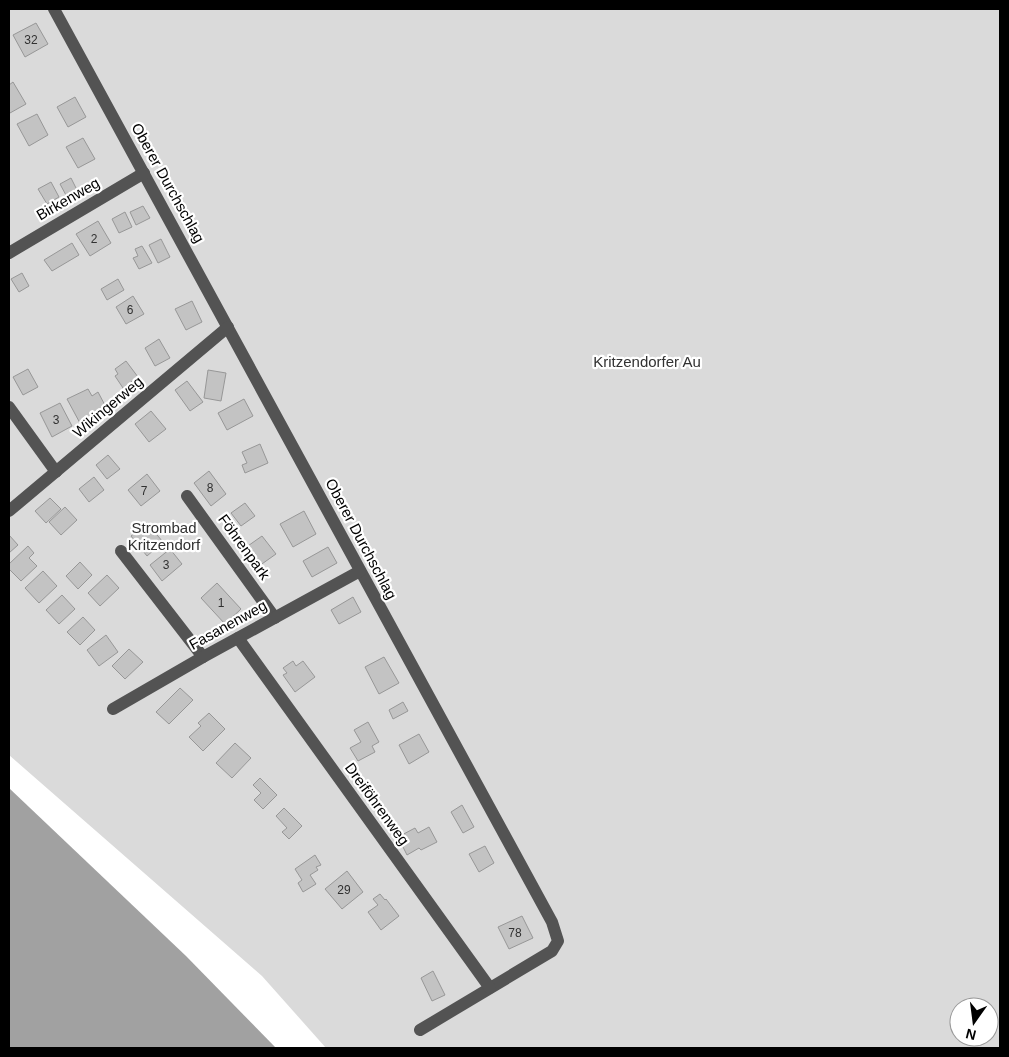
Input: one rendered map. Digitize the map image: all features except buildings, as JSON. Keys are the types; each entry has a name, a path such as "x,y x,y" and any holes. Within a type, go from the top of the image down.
{"street":[{"name":"Oberer Durchschlag","path":"54,9 552,922 558,941 552,951 420,1030"},
{"name":"Birkenweg","path":"9,252 144,173"},
{"name":"Wikingerweg","path":"9,511 228,327"},
{"path":"9,407 56,472"},
{"name":"Föhrenpark","path":"187,496 275,618"},
{"path":"121,551 204,657"},
{"name":"Fasanenweg","path":"113,709 360,571"},
{"name":"Dreiföhrenweg","path":"238,638 490,988"}],"green space":[{"name":"Kritzendorfer Au","path":"9,9 1000,9 1000,1048 326,1048 262,976 9,755"}],"shaded area":[{"path":"9,788 186,956 276,1048 9,1048"}],"park label":[{"name":"Strombad Kritzendorf","path":"164,536"}]}
